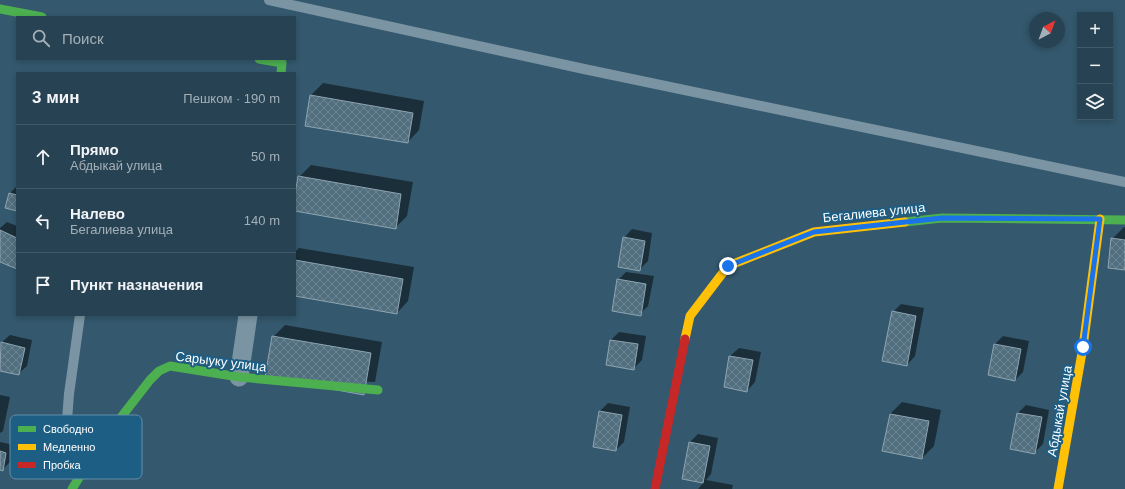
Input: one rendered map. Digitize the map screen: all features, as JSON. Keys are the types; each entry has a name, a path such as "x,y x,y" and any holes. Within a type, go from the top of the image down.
{"street":[{"path":"0,9 37,16"},
{"path":"265,60 282,63 281,72"},
{"name":"Бегалиева улица","path":"655,489 690,316 728,266 814,232 942,218 1125,220"},
{"name":"Абдыкай улица","path":"1058,489 1083,347 1100,219"},
{"path":"239,377 248,316"},
{"name":"Сарыуку улица","path":"123,415 158,371 170,366 239,377 378,390"},
{"name":"Сарыуку улица","path":"72,489 78,479"}],"lane":[{"path":"269,0 584,69 1125,182"},
{"path":"67,415 80,316"}],"building":[{"path":"310,95 413,113 408,143 305,126"},
{"path":"298,176 401,194 396,229 296,211 296,189"},
{"path":"9,193 16,195 16,211 5,208"},
{"path":"0,230 16,238 16,269 0,262"},
{"path":"623,237 645,241 640,271 618,267"},
{"path":"1111,238 1125,240 1125,270 1108,268"},
{"path":"296,260 403,279 397,314 296,296"},
{"path":"617,279 646,284 641,316 612,311"},
{"path":"892,311 916,316 907,366 882,361"},
{"path":"272,336 371,353 364,395 265,377"},
{"path":"610,340 638,344 634,370 606,365"},
{"path":"1,342 25,348 19,375 0,371"},
{"path":"994,344 1021,349 1015,381 988,375"},
{"path":"729,356 753,360 747,392 724,387"},
{"path":"599,411 622,415 616,451 593,447"},
{"path":"1017,413 1042,417 1035,454 1010,449"},
{"path":"890,414 929,421 922,459 882,451"},
{"path":"689,442 710,446 703,483 682,479"},
{"path":"0,451 6,453 3,471 0,470"}],"traffic: fast":[{"path":"0,9 37,16"},
{"path":"265,60 282,63 281,72"},
{"path":"905,222 942,218 1125,220"},
{"path":"123,415 150,380 159,371 170,366 239,377 378,390"},
{"path":"72,489 78,479"}],"traffic: slow":[{"path":"1058,489 1083,347 1100,219"},
{"path":"685,339 690,316 728,266 814,232 905,222"}],"traffic: jam":[{"path":"655,489 685,339"}],"route":[{"path":"728,266 814,232 942,218 1100,219 1083,347"}]}
